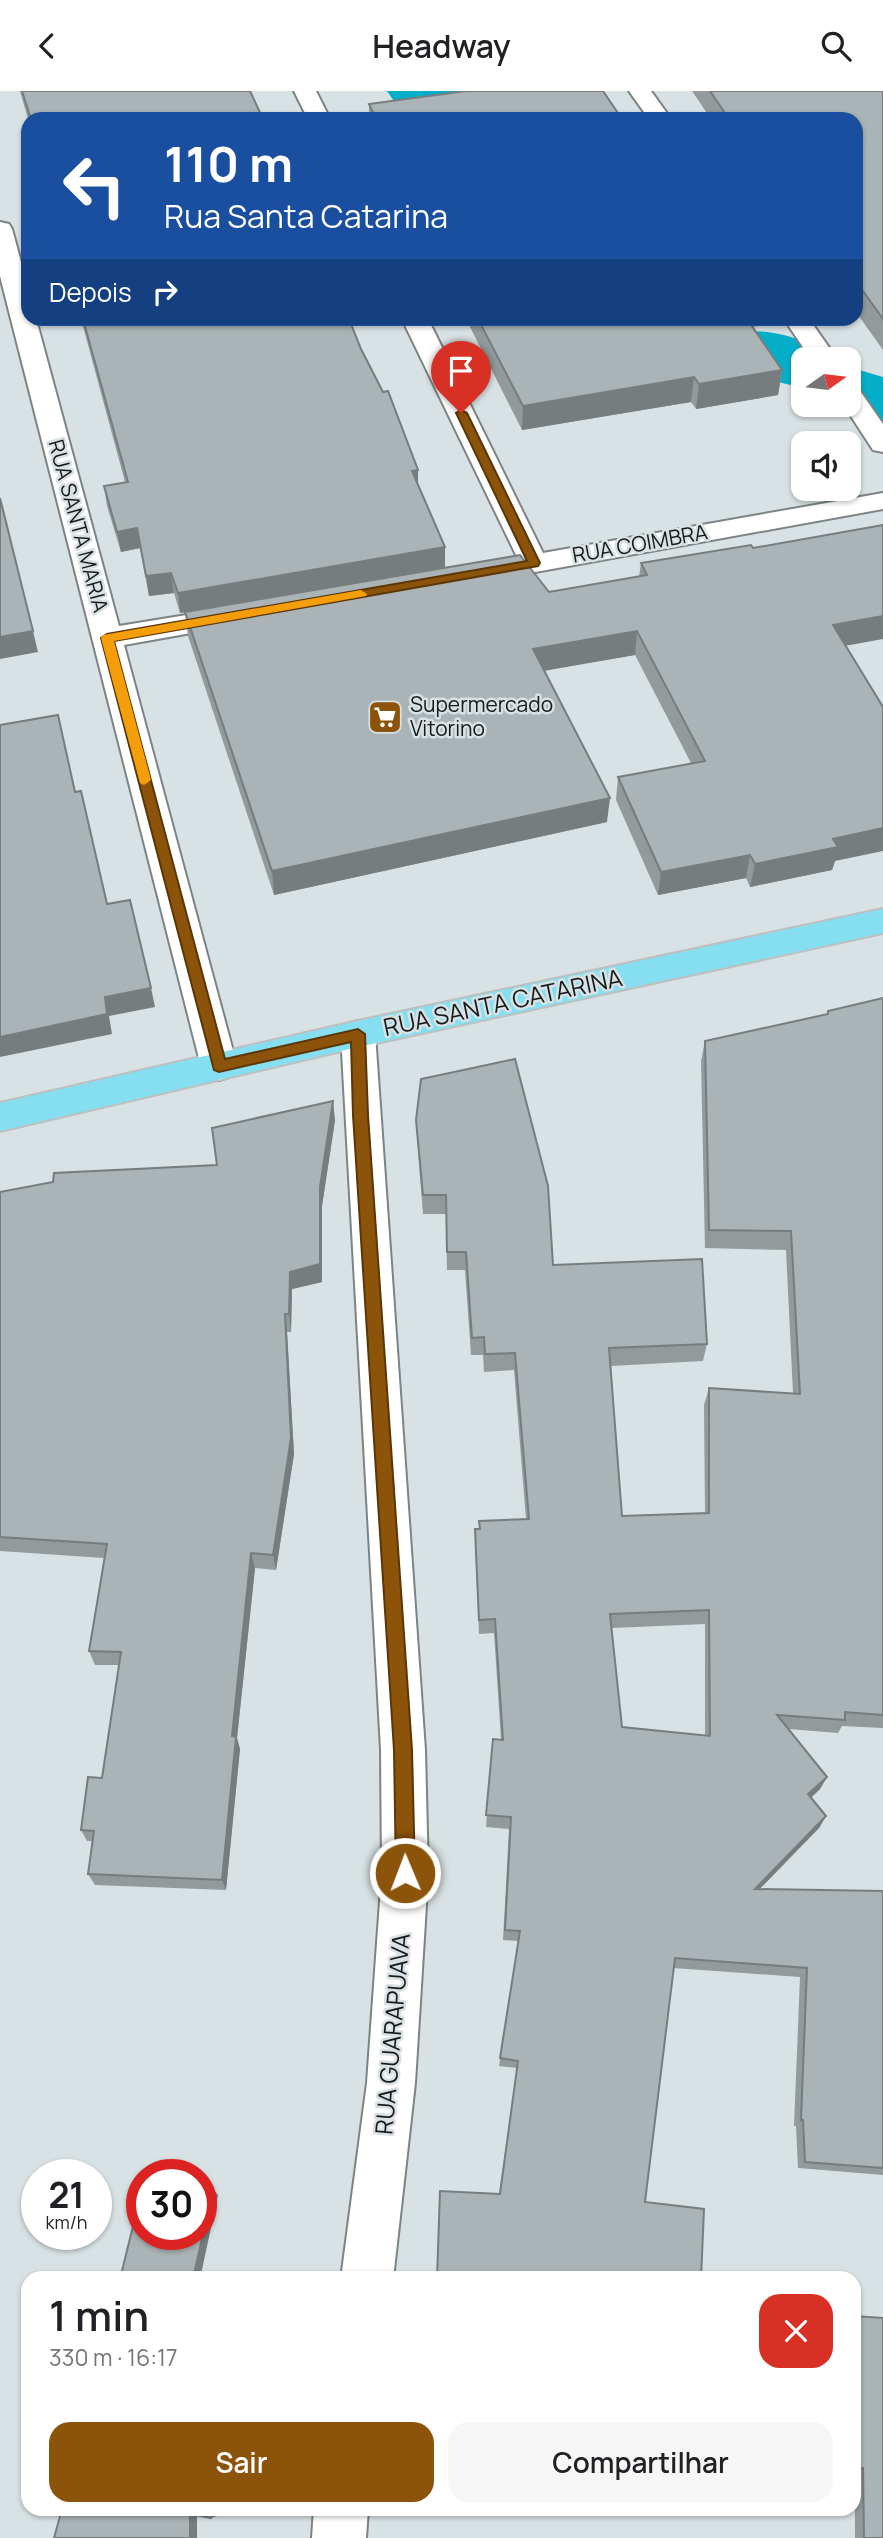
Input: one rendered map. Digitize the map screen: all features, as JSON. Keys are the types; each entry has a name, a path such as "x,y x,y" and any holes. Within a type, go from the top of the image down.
{"main road":[{"name":"RUA SANTA CATARINA","path":"0,1117 358,1034 883,921"}],"street":[{"path":"305,91 316,112"},
{"path":"640,91 655,112"},
{"name":"RUA SANTA MARIA","path":"0,229 21,309"},
{"name":"RUA SANTA MARIA","path":"25,326 219,1066"},
{"path":"418,326 534,563"},
{"path":"802,326 816,347"},
{"path":"861,412 883,444"},
{"name":"RUA COIMBRA","path":"453,577 883,501"},
{"path":"107,638 262,611"},
{"name":"RUA GUARAPUAVA","path":"358,1034 403,1750 405,1873 391,2083 368,2271"},
{"path":"339,2538 341,2516"}],"building":[{"path":"22,91 250,91 260,112 29,112"},
{"path":"466,91 603,91 617,112 373,112 369,104"},
{"path":"710,91 883,91 883,319 863,291 863,112 724,112"},
{"path":"85,326 352,326 383,392 388,391 418,470 412,471 445,547 178,593 171,573 146,576 137,528 117,532 104,486 128,482"},
{"path":"482,326 752,326 782,370 699,384 694,377 523,406"},
{"path":"0,498 33,631 0,637"},
{"path":"883,525 883,616 833,625 883,707 883,828 833,839 838,847 755,864 750,855 661,872 618,777 705,761 637,631 533,649 610,798 272,871 185,612 520,555 549,592 647,575 641,563 751,545 753,548"},
{"path":"58,715 75,792 81,791 107,904 130,900 151,988 105,997 107,1014 0,1037 0,725"},
{"path":"883,998 883,1715 845,1712 845,1720 777,1715 827,1777 808,1794 826,1816 755,1889 883,1891 883,2168 805,2162 801,2120 807,1968 675,1958 645,2202 704,2209 701,2271 437,2271 440,2191 500,2194 518,2061 500,2058 520,1931 505,1930 511,1817 486,1815 493,1739 503,1740 495,1619 479,1620 475,1529 480,1529 479,1521 529,1519 515,1353 485,1354 484,1337 472,1338 466,1252 447,1252 446,1195 423,1195 416,1120 421,1079 515,1059 548,1186 553,1265 702,1259 707,1344 609,1348 622,1516 709,1513 709,1388 800,1394 791,1231 709,1230 705,1041 828,1014 828,1011","holes":["709,1610 710,1736 622,1727 610,1614"]},
{"path":"333,1101 320,1187 320,1264 290,1272 289,1314 285,1314 291,1438 273,1555 251,1553 232,1736 236,1737 222,1880 88,1874 94,1831 81,1830 88,1777 102,1778 121,1652 89,1651 107,1544 0,1537 0,1192 53,1182 54,1173 217,1165 212,1128"},
{"path":"127,2250 199,2250 195,2271 122,2271"},
{"path":"861,2316 883,2318 883,2538 864,2538"},
{"path":"60,2516 190,2516 190,2538 54,2538"}],"waterway":[{"path":"417,91 463,101 480,112"},
{"path":"604,326 614,342 629,354 646,360 664,361 757,350 791,362"},
{"path":"861,394 883,404"}],"slow traffic":[{"path":"144,780 107,638 361,594"}],"place":[{"name":"Supermercado Vitorino","path":"385,717"}],"route":[{"path":"405,1873 403,1750 358,1034 219,1066 107,638 534,563 461,413"}]}
